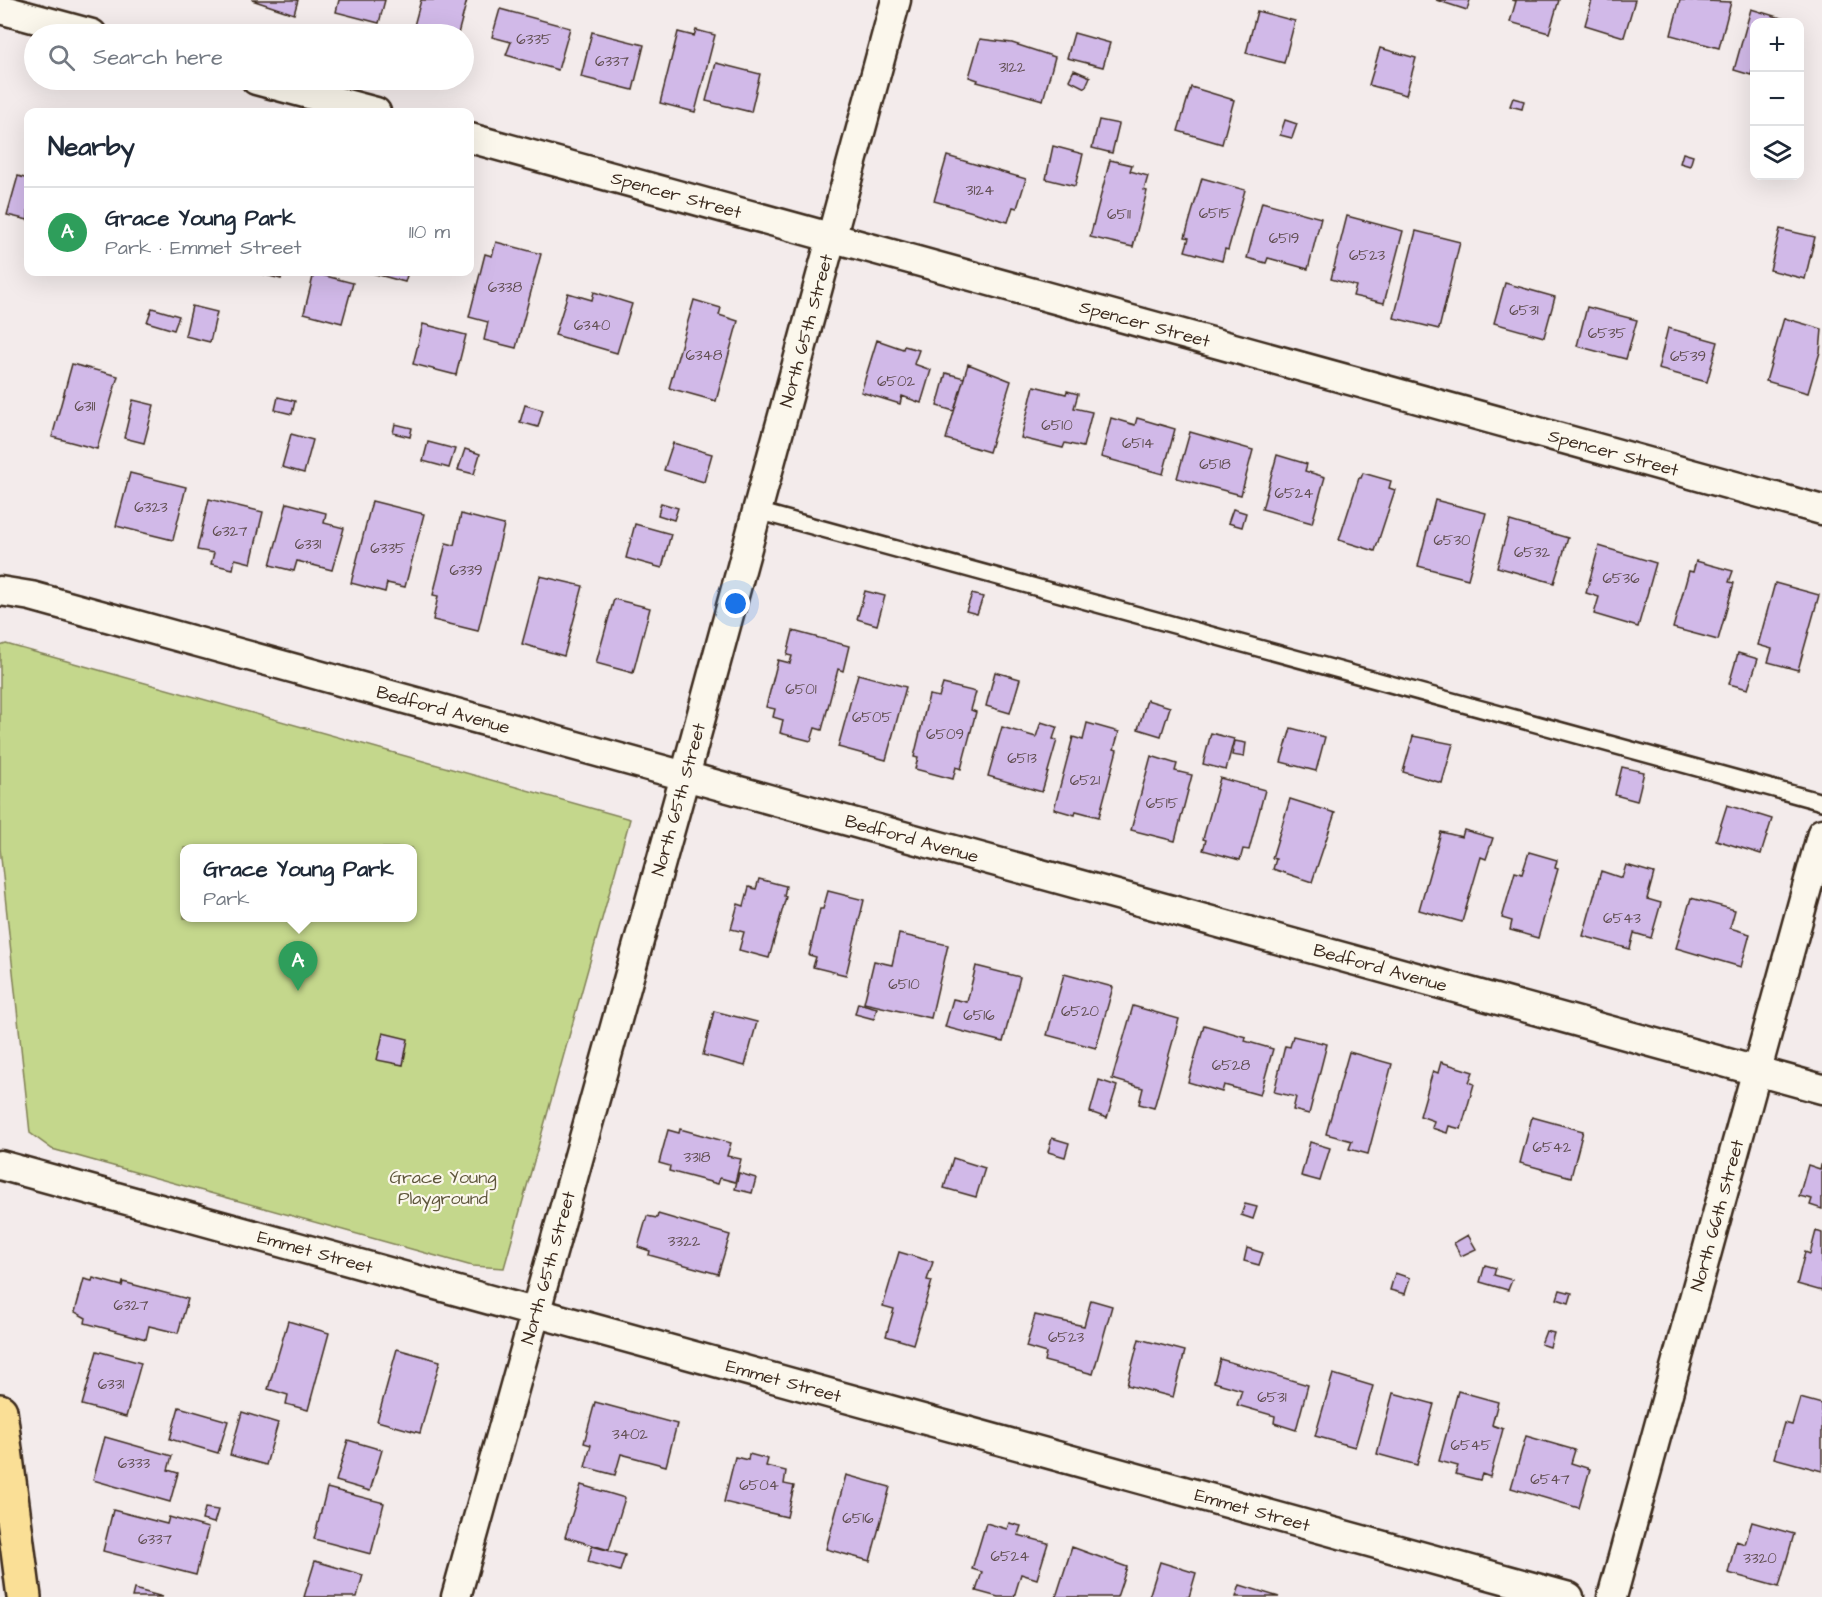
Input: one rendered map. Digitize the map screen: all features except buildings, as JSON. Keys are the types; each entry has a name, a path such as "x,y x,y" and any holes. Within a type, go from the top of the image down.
{"main road":[{"path":"0,1411 24,1597"}],"street":[{"name":"North 65th Street","path":"456,1597 896,0"},
{"path":"0,9 55,24"},
{"path":"294,90 361,108"},
{"name":"Spencer Street","path":"474,139 1822,510"},
{"name":"Bedford Avenue","path":"0,591 31,596 1822,1089"},
{"name":"North 66th Street","path":"1612,1597 1822,833"},
{"name":"Emmet Street","path":"0,1165 1569,1597"}],"lane":[{"path":"757,511 1822,802"}],"green space":[{"name":"Grace Young Playground","path":"6,644 630,819 504,1268 472,1266 52,1149 30,1133 0,848 0,646"}],"place":[{"name":"Grace Young Park","path":"298,991"}]}
